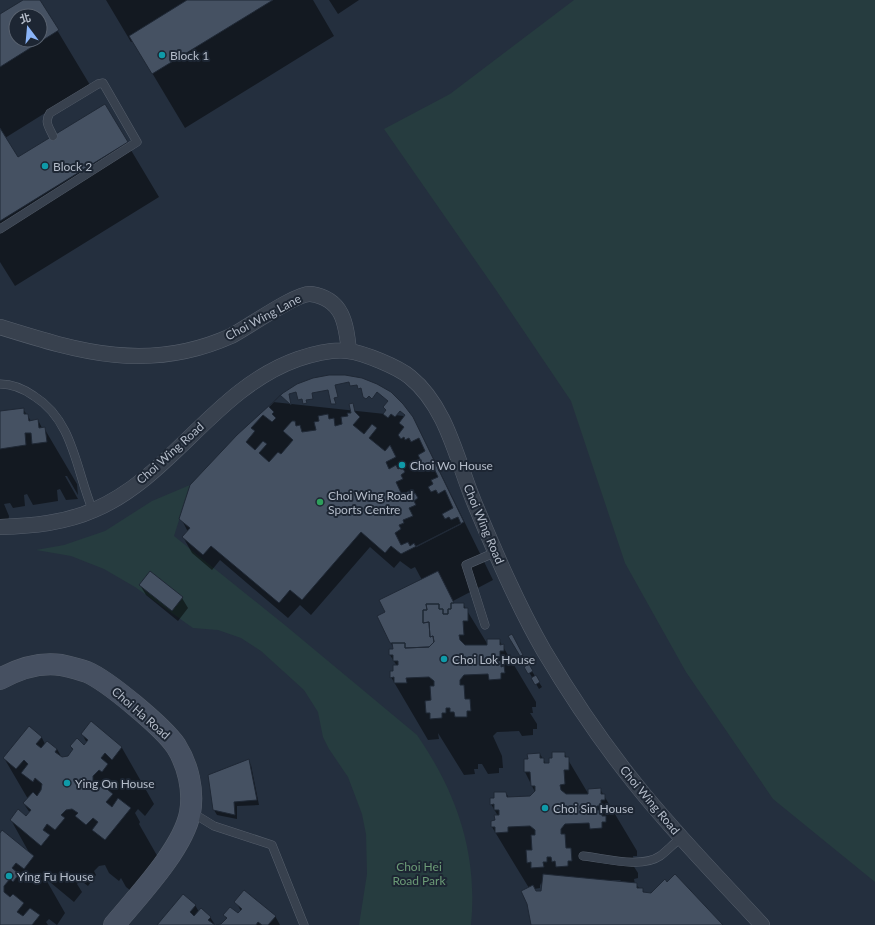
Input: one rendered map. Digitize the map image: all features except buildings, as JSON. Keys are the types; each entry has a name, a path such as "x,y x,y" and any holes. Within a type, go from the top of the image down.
{"street":[{"name":"Choi Wing Lane","path":"0,327 84,351 128,357 148,356 192,349 231,335 296,297 309,294 324,297 336,304 347,330 349,351"},
{"name":"Choi Wing Road","path":"0,527 50,523 93,511 131,488 151,472 220,409 260,378 298,359 322,352 349,351 383,362 409,377 426,394 444,424 473,501 529,624 558,674 606,747 681,838 762,925"},
{"name":"Choi Ha Road","path":"0,679 21,670 47,664 74,668 101,680 159,726 176,746 181,755 190,782 190,812 184,833 178,843 114,925"}],"lane":[{"path":"0,229 78,176 137,142 103,83 98,84 50,113 47,118 47,124 53,136"},
{"path":"0,384 6,384 27,391 45,402 59,418 68,437 93,511"},
{"path":"484,625 466,566 496,552"},
{"path":"190,812 214,826 272,845 304,925"},
{"path":"583,856 639,863 649,861 659,856 681,838"}],"green space":[{"path":"574,0 875,0 875,882 773,799 686,672 625,563 571,401 384,129 450,94"},
{"name":"Choi Hei Road Park","path":"190,485 174,536 286,626 417,735 443,779 454,802 462,825 468,849 471,874 471,925 359,925 367,874 366,834 362,814 348,777 329,749 323,737 318,712 304,690 261,651 241,638 218,630 193,628 135,587 104,569 71,556 36,550 64,545 105,531 152,501"}],"place":[{"name":"Block 1","path":"162,55"},
{"name":"Block 2","path":"45,166"},
{"name":"Choi Wo House","path":"402,465"},
{"name":"Choi Wing Road Sports Centre","path":"320,502"},
{"name":"Choi Lok House","path":"444,659"},
{"name":"Ying On House","path":"67,783"},
{"name":"Choi Sin House","path":"545,808"},
{"name":"Ying Fu House","path":"9,876"}]}
